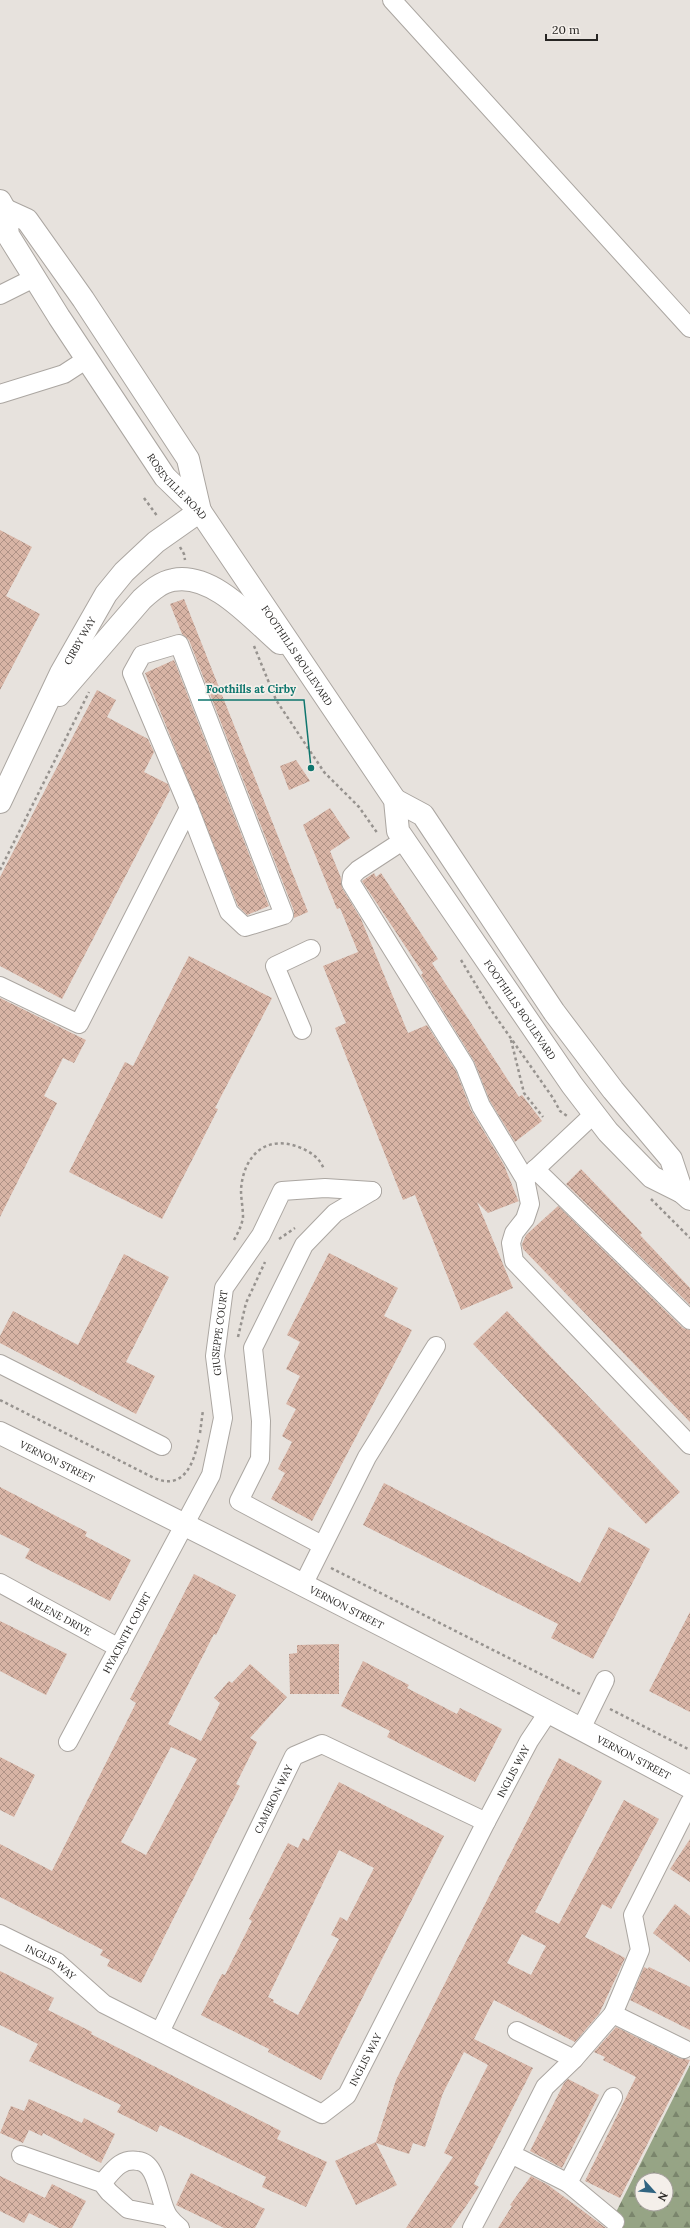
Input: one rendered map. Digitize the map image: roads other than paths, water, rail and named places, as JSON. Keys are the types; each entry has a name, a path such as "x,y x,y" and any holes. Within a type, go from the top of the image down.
{"main road":[{"name":"ROSEVILLE ROAD","path":"2,206 8,235 34,278 165,477 200,511"},
{"name":"ROSEVILLE ROAD","path":"2,206 27,220 83,299 188,459 200,511"},
{"name":"FOOTHILLS BOULEVARD","path":"200,511 395,800 423,815 554,1012 613,1090 671,1159 686,1196"},
{"name":"CIRBY WAY","path":"1,799 77,642 106,594 124,572 156,542 200,511"},
{"path":"41,715 142,599 153,589 173,580 185,579 202,582 222,593 304,664"},
{"name":"FOOTHILLS BOULEVARD","path":"395,800 398,831 397,845 514,1001 586,1121 652,1177 686,1196"},
{"name":"VERNON STREET","path":"0,1433 185,1524 548,1711 690,1787"}],"street":[{"path":"392,0 690,328"},
{"path":"0,295 34,278"},
{"path":"0,394 64,374 87,359"},
{"path":"0,986 79,1024 189,808 132,673 142,655 179,644 284,915 245,927 230,912 189,808"},
{"path":"397,845 358,870 352,876 351,883 466,1066 481,1106 530,1174 690,1320"},
{"path":"302,1030 275,966 311,949"},
{"path":"586,1121 530,1174 530,1204 525,1219 514,1233 511,1243 514,1261 690,1445"},
{"name":"GIUSEPPE COURT","path":"185,1524 211,1475 223,1418 216,1356 224,1288 261,1236 282,1191 325,1188 372,1190 335,1213 304,1245 253,1348 261,1421 260,1459 239,1501 319,1552"},
{"path":"303,1585 367,1457 436,1346"},
{"path":"0,1364 162,1446"},
{"name":"HYACINTH COURT","path":"68,1742 185,1524"},
{"name":"ARLENE DRIVE","path":"0,1583 119,1648"},
{"path":"581,1729 605,1680"},
{"name":"INGLIS WAY","path":"0,1934 57,1962 104,2004 322,2114 347,2095 486,1822 530,1740 548,1711"},
{"name":"CAMERON WAY","path":"160,2032 294,1756 322,1744 486,1822"},
{"path":"472,2228 512,2154 545,2087 574,2060 613,2014 640,1950 633,1915 690,1802"},
{"path":"613,2014 684,2049"},
{"path":"517,2031 574,2060"},
{"path":"568,2183 613,2097"},
{"path":"512,2154 568,2183 615,2222"},
{"path":"21,2155 102,2184 108,2192 128,2209 174,2222"},
{"path":"102,2184 120,2163 131,2160 142,2161 153,2172 174,2222"}],"place":[{"name":"Foothills at Cirby","path":"311,768"}]}
